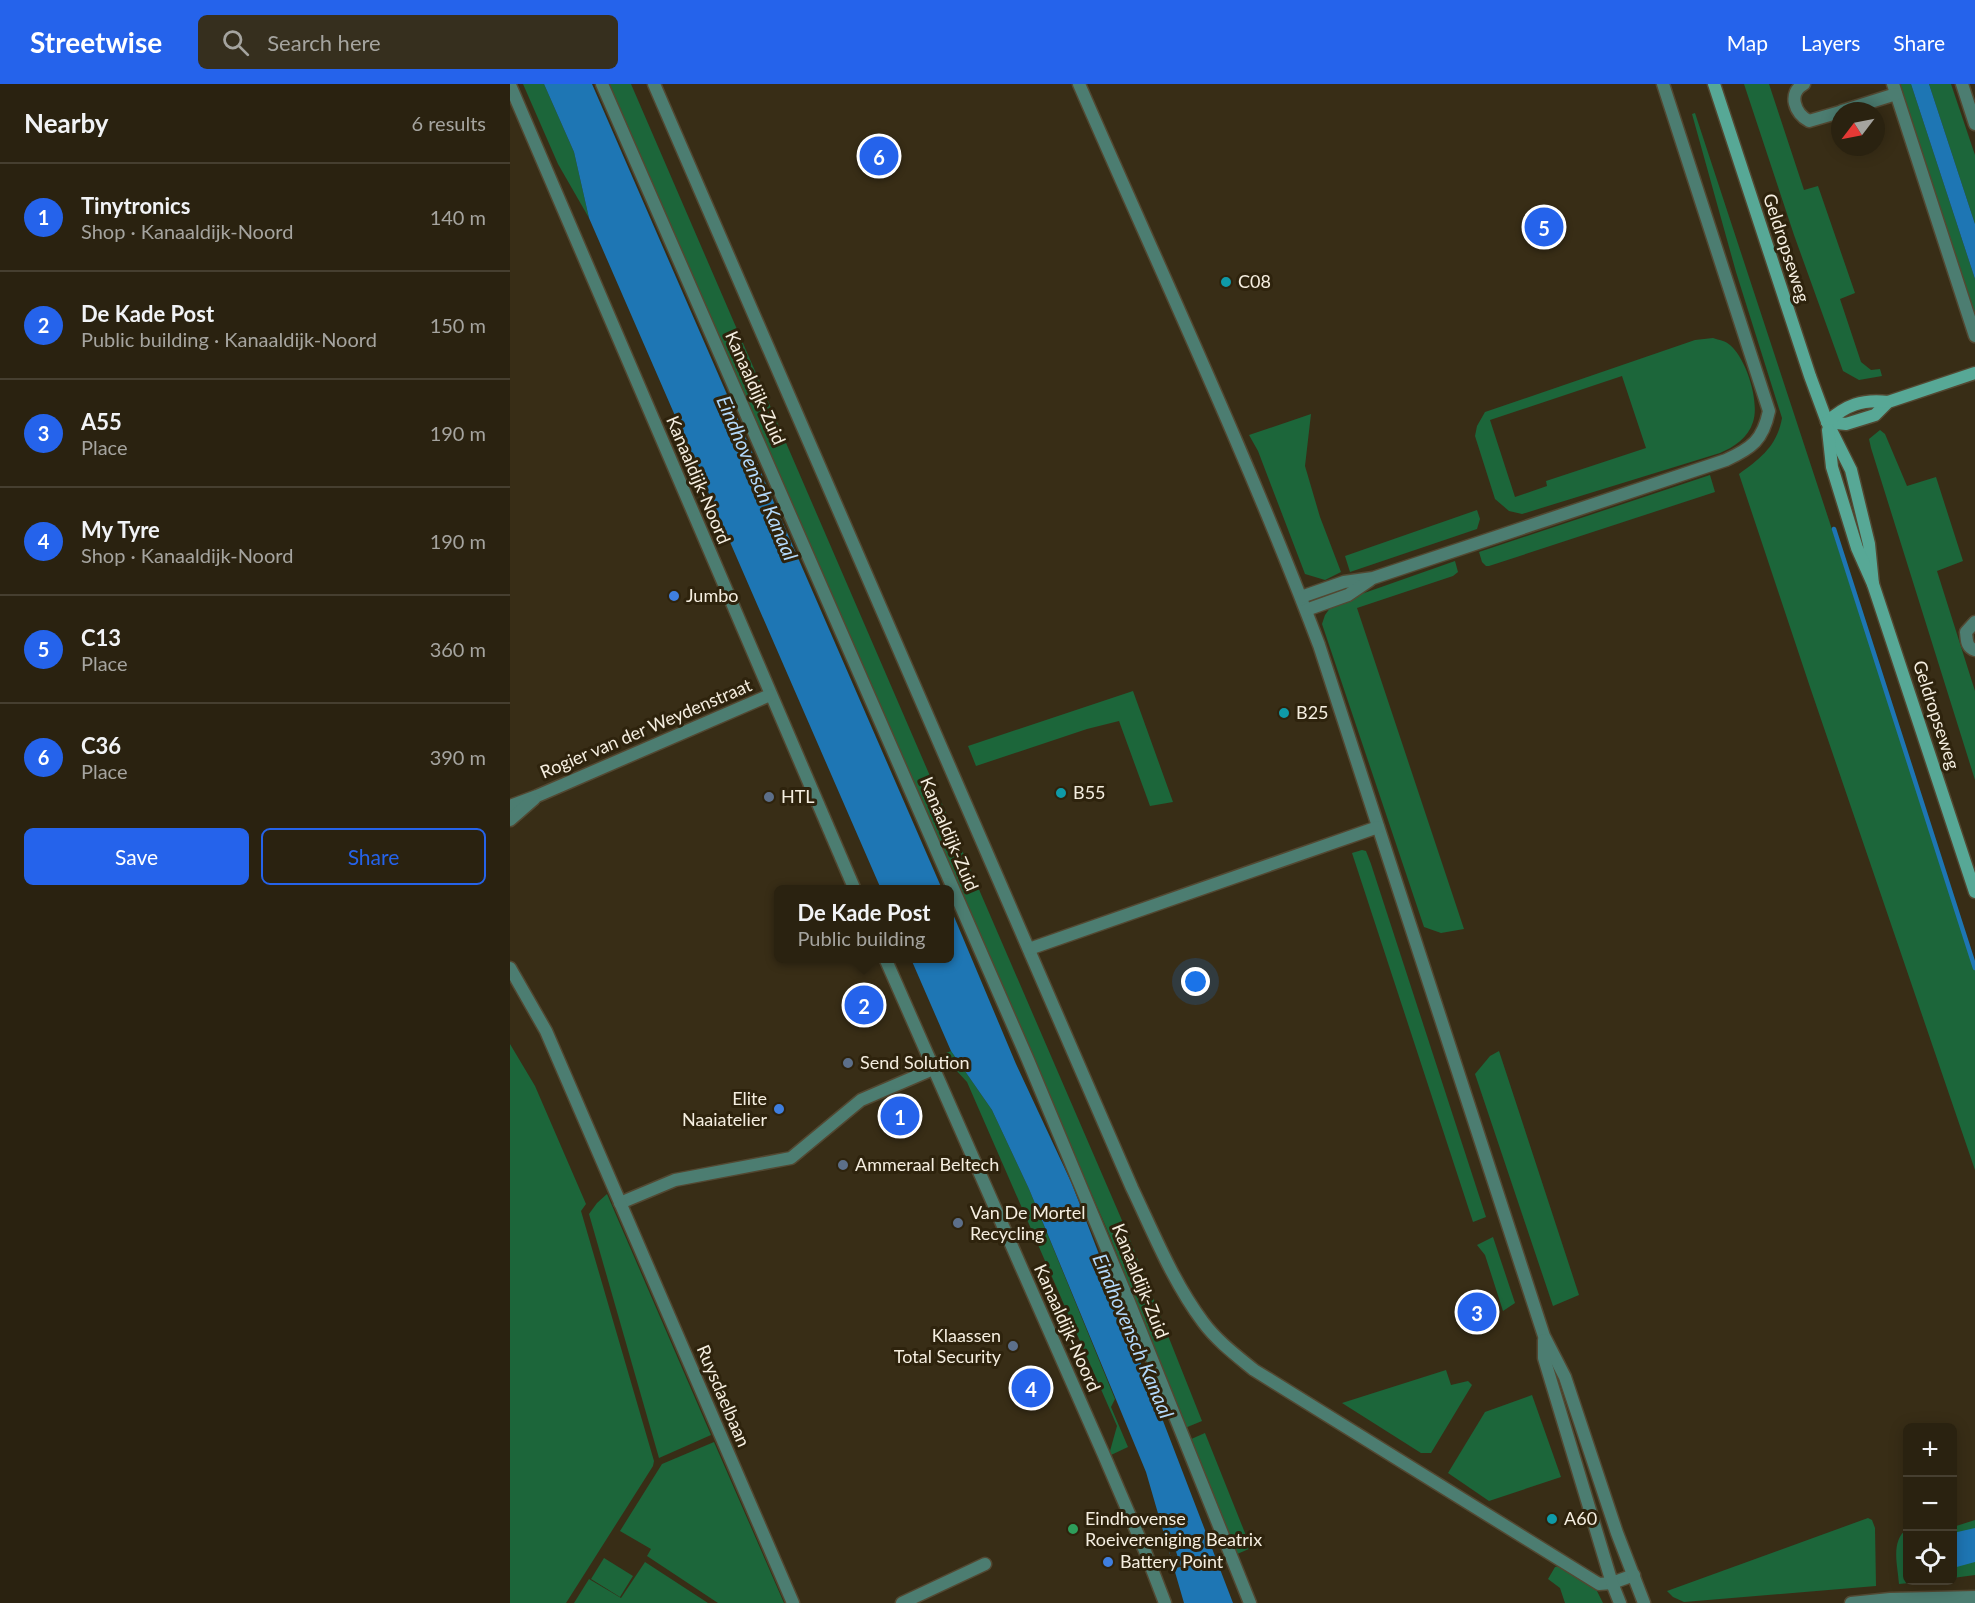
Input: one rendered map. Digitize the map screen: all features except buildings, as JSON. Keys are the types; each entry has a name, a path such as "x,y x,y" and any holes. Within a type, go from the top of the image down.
{"main road":[{"name":"Geldropseweg","path":"1714,84 1808,370 1827,422 1851,470 1869,544 1873,584"},
{"path":"1827,422 1842,410 1870,400 1888,402 1975,373"},
{"name":"Geldropseweg","path":"1827,422 1832,467 1857,548 1873,584 1975,892"}],"street":[{"name":"Kanaaldijk-Zuid","path":"602,84 952,885"},
{"path":"654,84 1132,1188 1177,1282 1205,1324 1233,1353 1254,1370 1599,1584 1612,1583 1634,1575"},
{"path":"1079,84 1227,420 1306,610 1544,1336 1565,1377 1617,1533 1644,1603"},
{"path":"1301,597 1344,582 1373,578 1726,460 1746,451 1756,442 1765,428 1769,411 1765,394 1663,84"},
{"path":"1804,84 1800,85 1794,93 1794,101 1803,118 1809,121 1831,114"},
{"path":"1962,84 1975,124"},
{"name":"Kanaaldijk-Noord","path":"510,85 853,885"},
{"path":"1863,102 1894,89 1975,336"},
{"path":"1306,610 1348,595 1373,578"},
{"path":"1975,621 1966,632 1967,644 1975,651"},
{"name":"Rogier van der Weydenstraat","path":"510,806 770,695"},
{"name":"Rogier van der Weydenstraat","path":"510,820 537,796"},
{"path":"1029,949 1378,827"},
{"name":"Kanaaldijk-Zuid","path":"954,890 1129,1302 1250,1603"},
{"name":"Kanaaldijk-Noord","path":"887,963 1145,1551 1164,1603"},
{"name":"Ruysdaelbaan","path":"510,968 546,1031 793,1603"},
{"name":"Ruysdaelbaan","path":"510,981 530,1003"},
{"path":"620,1203 675,1180 791,1158 861,1100 933,1069"},
{"path":"1544,1336 1544,1358 1620,1603"},
{"path":"902,1603 984,1564"},
{"path":"1851,1603 1975,1597"}],"green space":[{"path":"523,84 544,84 574,152 589,218 558,164"},
{"path":"609,84 631,84 1124,1225 1202,1421 1185,1428 1109,1234"},
{"path":"1744,84 1769,84 1804,190 1818,186 1855,293 1840,299 1861,362 1871,370 1880,369 1882,376 1859,380 1843,371 1794,235"},
{"path":"1895,84 1911,84 1975,279 1975,322"},
{"path":"1929,84 1951,84 1975,155 1975,224"},
{"path":"1695,113 1975,964 1975,1170 1739,474 1772,444 1782,418 1736,272 1692,114"},
{"path":"1713,338 1726,342 1736,351 1746,370 1753,392 1755,413 1751,428 1740,441 1720,453 1522,514 1509,511 1495,499 1475,436 1477,426 1485,412 1695,340","holes":["1622,376 1646,448 1546,481 1547,486 1515,497 1490,420"]},
{"path":"1311,414 1305,466 1320,517 1341,572 1325,580 1305,574 1258,451 1249,435"},
{"path":"1880,430 1885,434 1907,486 1936,477 1963,561 1937,571 1975,691 1975,780 1871,448 1869,439"},
{"path":"1710,475 1715,492 1489,566 1482,562 1479,552"},
{"path":"1477,510 1480,519 1477,529 1350,572 1345,556"},
{"path":"1455,561 1458,572 1453,576 1357,608 1464,929 1441,933 1424,927 1322,624 1333,604"},
{"path":"1133,691 1173,802 1150,806 1119,721 1087,729 976,766 968,746"},
{"path":"1366,851 1371,864 1486,1217 1473,1222 1352,853"},
{"path":"510,1044 535,1086 586,1204 581,1211 654,1461 566,1603 510,1603"},
{"path":"951,1051 992,1110 1029,1189 1115,1399 1111,1407 1128,1447 1111,1455 1117,1426 967,1082 954,1068 946,1053"},
{"path":"1499,1051 1579,1295 1553,1306 1475,1074 1490,1056"},
{"path":"607,1194 711,1435 659,1458 589,1214"},
{"path":"1493,1237 1515,1303 1503,1311 1485,1255 1477,1245"},
{"path":"1446,1370 1451,1385 1468,1381 1472,1385 1431,1453 1421,1453 1342,1403"},
{"path":"1532,1395 1561,1477 1489,1501 1448,1473 1485,1412"},
{"path":"1205,1433 1251,1548 1235,1555 1189,1440"},
{"path":"714,1442 784,1603 718,1603 647,1556 651,1549 620,1531 662,1464"},
{"path":"1868,1518 1872,1520 1875,1528 1876,1586 1684,1602 1667,1591"},
{"path":"1975,1520 1975,1575 1957,1577 1957,1526"},
{"path":"1902,1534 1903,1584 1899,1584 1897,1547"},
{"path":"604,1558 633,1576 620,1597 591,1579"},
{"path":"645,1562 708,1603 574,1603 589,1579 621,1598"},
{"path":"1560,1566 1596,1589 1603,1603 1565,1603 1560,1588 1548,1579 1555,1567"}],"water":[{"name":"Eindhovensch Kanaal","path":"544,84 592,84 940,885 879,885 589,218 574,152"},
{"path":"1911,84 1929,84 1975,224 1975,279"},
{"path":"954,917 1016,1064 1072,1184 1233,1603 1184,1603 1146,1472 1029,1189 992,1110 951,1051 913,963 954,963"},
{"path":"1975,1528 1975,1562 1957,1567 1957,1532"}],"pier":[{"path":"1170,1533 1181,1567 1174,1568 1164,1535"}],"waterway":[{"path":"1834,529 1975,968"}],"place":[{"name":"C36","path":"879,156"},
{"name":"C13","path":"1544,227"},
{"name":"C08","path":"1226,282"},
{"name":"Jumbo","path":"674,596"},
{"name":"B25","path":"1284,713"},
{"name":"B55","path":"1061,793"},
{"name":"HTL","path":"769,797"},
{"name":"De Kade Post","path":"864,1005"},
{"name":"Send Solution","path":"848,1063"},
{"name":"Elite Naaiatelier","path":"779,1109"},
{"name":"Tinytronics","path":"900,1116"},
{"name":"Ammeraal Beltech","path":"843,1165"},
{"name":"Van De Mortel Recycling","path":"958,1223"},
{"name":"A55","path":"1477,1312"},
{"name":"Klaassen Total Security","path":"1013,1346"},
{"name":"My Tyre","path":"1031,1388"},
{"name":"A60","path":"1552,1519"},
{"name":"Eindhovense Roeivereniging Beatrix","path":"1073,1529"},
{"name":"Battery Point","path":"1108,1562"}]}
